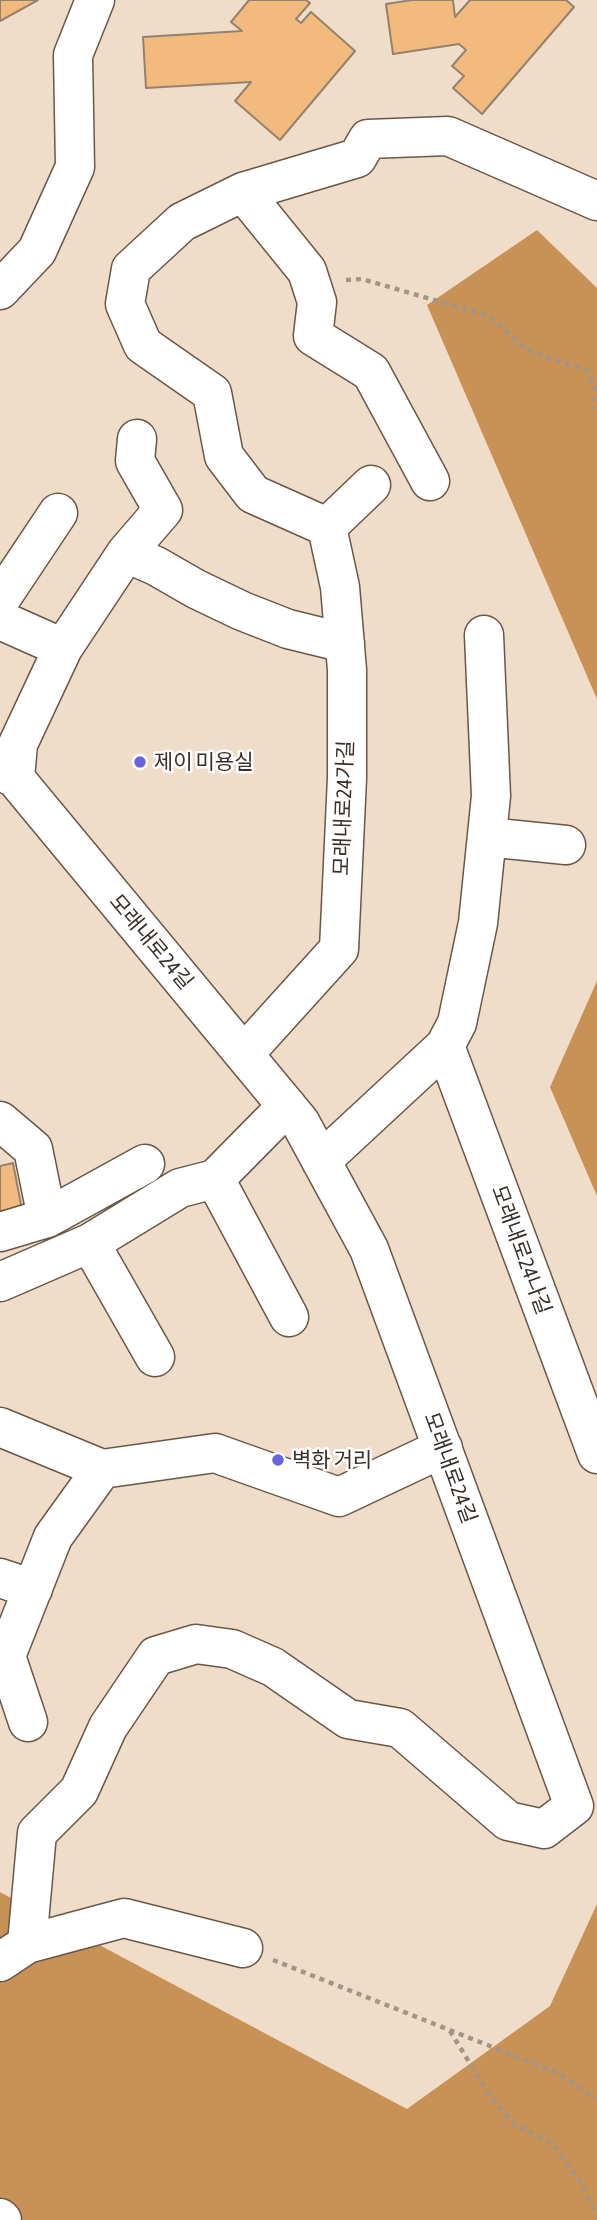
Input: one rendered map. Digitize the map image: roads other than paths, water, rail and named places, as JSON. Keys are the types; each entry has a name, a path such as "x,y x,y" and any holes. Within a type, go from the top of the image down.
{"street":[{"path":"0,290 37,251 75,166 73,55 95,0"},
{"path":"371,485 327,527 253,494 224,456 212,393 143,345 125,304 131,269 182,222 243,192 357,158 368,139 448,136 597,201"},
{"path":"243,192 307,271 317,302 313,336 371,372 429,481"},
{"name":"모래내로24길","path":"13,1953 37,1833 79,1791 108,1727 156,1656 196,1644 232,1649 273,1667 348,1719 400,1728 508,1821 544,1829 574,1806 369,1249 300,1122 8,775 18,744 63,648 125,553 163,510 135,461 137,439"},
{"path":"0,600 58,513"},
{"name":"모래내로24가길","path":"244,1054 339,948 347,778 347,670 340,587 327,527"},
{"path":"125,553 156,566 242,611 288,629 345,643"},
{"path":"0,620 63,648"},
{"path":"321,1161 445,1046 457,1023 478,923 491,796 484,635"},
{"path":"487,837 566,845"},
{"name":"모래내로24나길","path":"445,1046 597,1454"},
{"path":"0,1282 90,1243 180,1188 215,1179 287,1107"},
{"path":"0,1121 33,1149 47,1218"},
{"path":"0,1232 47,1218 145,1164"},
{"path":"215,1179 289,1317"},
{"path":"90,1243 155,1357"},
{"path":"0,1427 102,1469 215,1453 339,1497 443,1448"},
{"path":"28,1722 6,1656 16,1583 102,1469"},
{"path":"13,1953 124,1918 243,1948"}],"place":[{"name":"제이 미용실","path":"140,762"},
{"name":"벽화 거리","path":"278,1460"}]}
